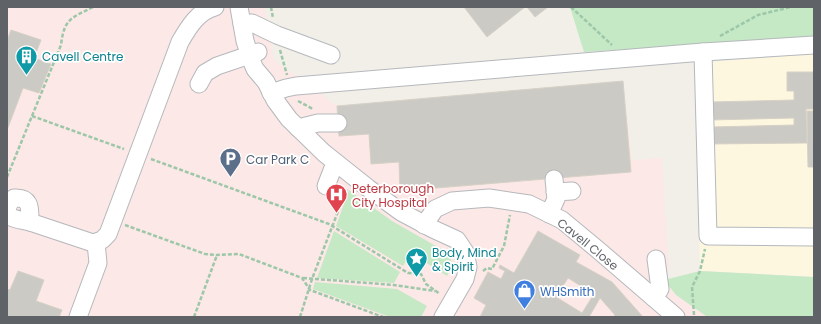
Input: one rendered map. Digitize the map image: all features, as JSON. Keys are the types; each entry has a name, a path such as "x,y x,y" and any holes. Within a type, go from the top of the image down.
{"street":[{"path":"239,7 248,18 277,35 331,55"},
{"path":"30,222 93,243 102,240 108,234 121,183 180,42 188,27 206,9"},
{"path":"248,18 255,69 289,119 335,163 368,188 396,208 424,225 457,240 465,252 468,267 465,279 443,317"},
{"path":"268,87 286,88 703,52 814,45"},
{"path":"703,52 708,236 814,237"},
{"path":"199,84 202,77 217,66 254,54"},
{"path":"298,128 318,123 338,123"},
{"path":"326,186 335,163"},
{"path":"549,214 560,187"},
{"name":"Cavell Close","path":"424,225 435,209 452,201 489,198 529,204 562,220 676,317"},
{"path":"78,317 98,263 96,243"},
{"path":"654,298 660,289 656,259"}],"path":[{"path":"7,177 61,45 63,30 68,21 93,7"},
{"path":"571,7 614,47"},
{"path":"718,37 758,15 791,7"},
{"path":"280,48 287,78"},
{"path":"294,96 299,102 314,110"},
{"path":"32,116 127,150"},
{"path":"147,158 329,224 408,273 421,274 426,284 436,291"},
{"path":"300,317 310,290 312,279 350,182"},
{"path":"482,271 487,268 492,269 504,246 510,215"},
{"path":"122,224 205,254 240,254 302,278 394,285 436,291 455,296"},
{"path":"694,315 692,287 700,271 708,236"},
{"path":"194,317 217,255"},
{"path":"302,278 310,290 383,317"}],"shaded area":[{"name":"Peterborough City Hospital","path":"7,7 264,7 274,60 337,106 623,81 632,160 662,158 669,269 665,280 700,271 814,277 814,317 7,317"},
{"path":"814,54 814,277 700,271 696,63"}],"green space":[{"path":"570,7 814,7 814,37 584,52"},
{"path":"349,190 392,221 450,254 451,260 447,276 411,253 403,266 336,226"},
{"path":"334,231 400,272 394,283 317,278"},
{"path":"700,271 814,277 814,317 706,316 676,295 664,280"},
{"path":"315,282 397,289 427,306 421,317 390,317 313,289"}],"building":[{"path":"464,7 525,7 487,37"},
{"path":"527,7 548,7 535,17"},
{"name":"Cavell Centre","path":"11,30 41,40 34,58 51,64 39,93 23,88 7,130 7,41"},
{"path":"787,72 814,72 814,109 806,109 807,143 710,144 710,127 794,125 794,118 710,120 710,102 794,100 794,91 787,91"},
{"path":"623,81 631,172 400,191 399,162 371,164 369,134 339,136 337,106"},
{"path":"807,111 814,111 814,167 808,167"},
{"path":"538,231 580,255 576,262 612,282 643,317 613,317 615,315 600,298 589,317 480,317 486,305 474,298 488,272 501,279 505,271 499,268 500,265 514,273","holes":["568,278 594,294 582,313 556,297"]},
{"path":"18,271 44,280 36,301 62,310 59,317 7,317 7,289 10,290"}],"place":[{"name":"Cavell Centre","path":"27,76"},
{"name":"Car Park C","path":"231,178"},
{"name":"Peterborough City Hospital","path":"336,214"},
{"name":"Body, Mind & Spirit","path":"416,278"},
{"name":"WHSmith","path":"525,310"}]}
